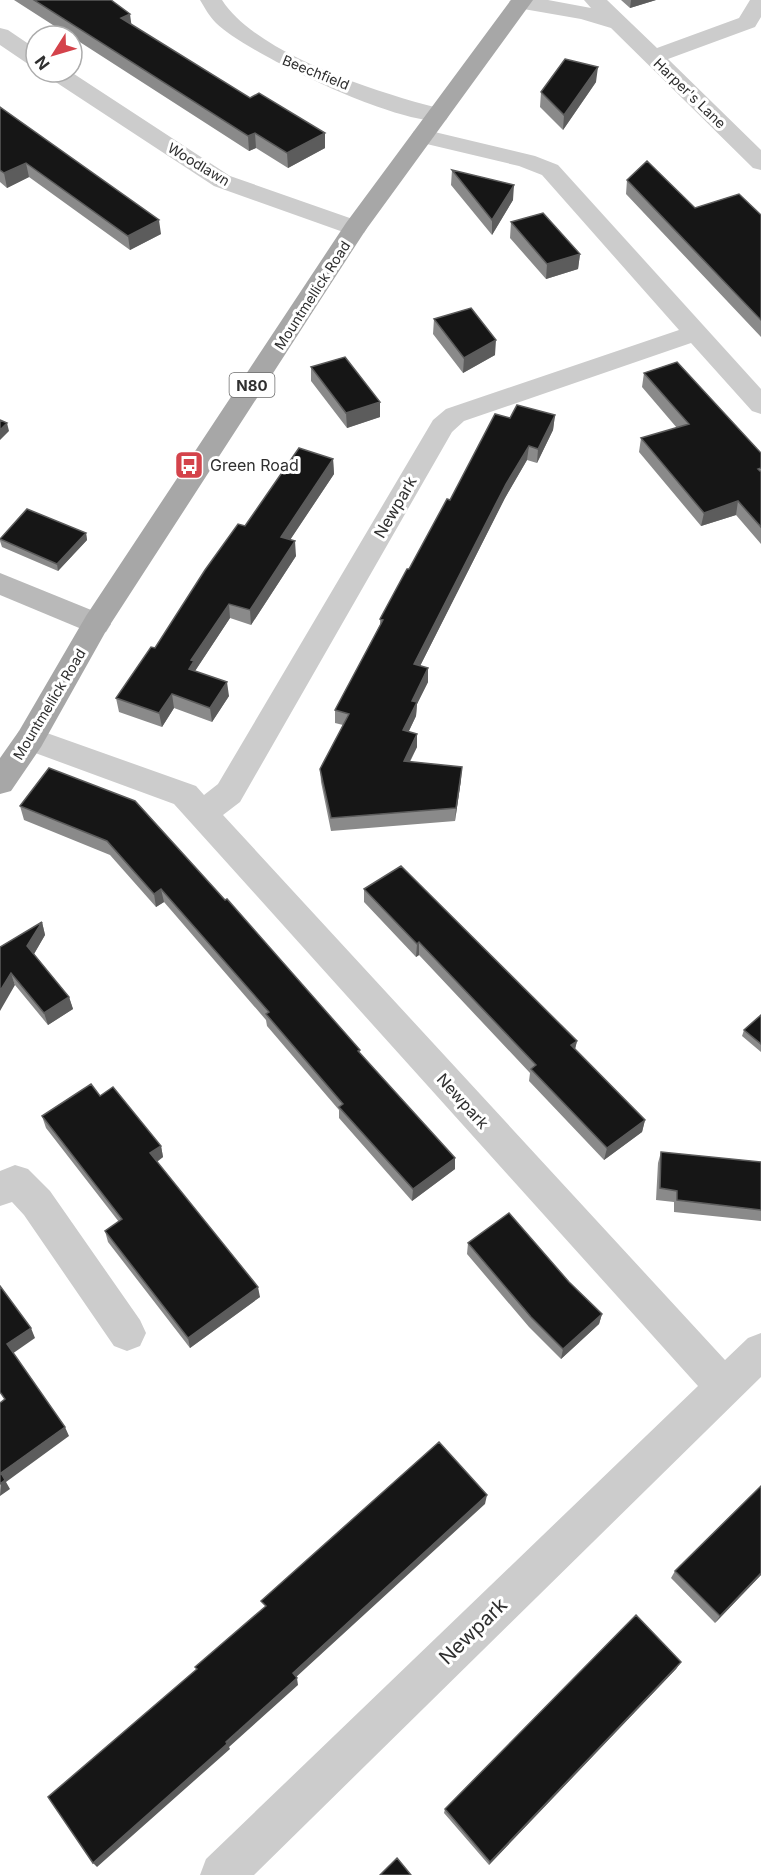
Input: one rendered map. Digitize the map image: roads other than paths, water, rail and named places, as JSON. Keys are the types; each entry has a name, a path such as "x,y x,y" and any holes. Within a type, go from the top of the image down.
{"main road":[{"name":"Mountmellick Road","path":"0,782 30,739 96,624 356,228 521,1"}],"street":[{"name":"Beechfield","path":"211,0 223,18 275,56 378,97 438,115"},
{"name":"Harper's Lane","path":"596,0 761,163"},
{"path":"654,57 747,22 761,0"},
{"name":"Harper's Lane","path":"521,1 595,14 620,24"},
{"path":"0,35 24,51"},
{"name":"Woodlawn","path":"74,84 222,181 356,228"},
{"path":"423,136 526,161 550,170 761,405"},
{"name":"Newpark","path":"202,814 229,793 442,426 455,416 695,333"},
{"path":"0,583 96,624"},
{"name":"Newpark","path":"30,739 185,795 724,1388"},
{"path":"0,1190 15,1181 37,1203 128,1333"},
{"name":"Newpark","path":"222,1875 761,1352"}],"place":[{"name":"Green Road","path":"189,465"}]}
